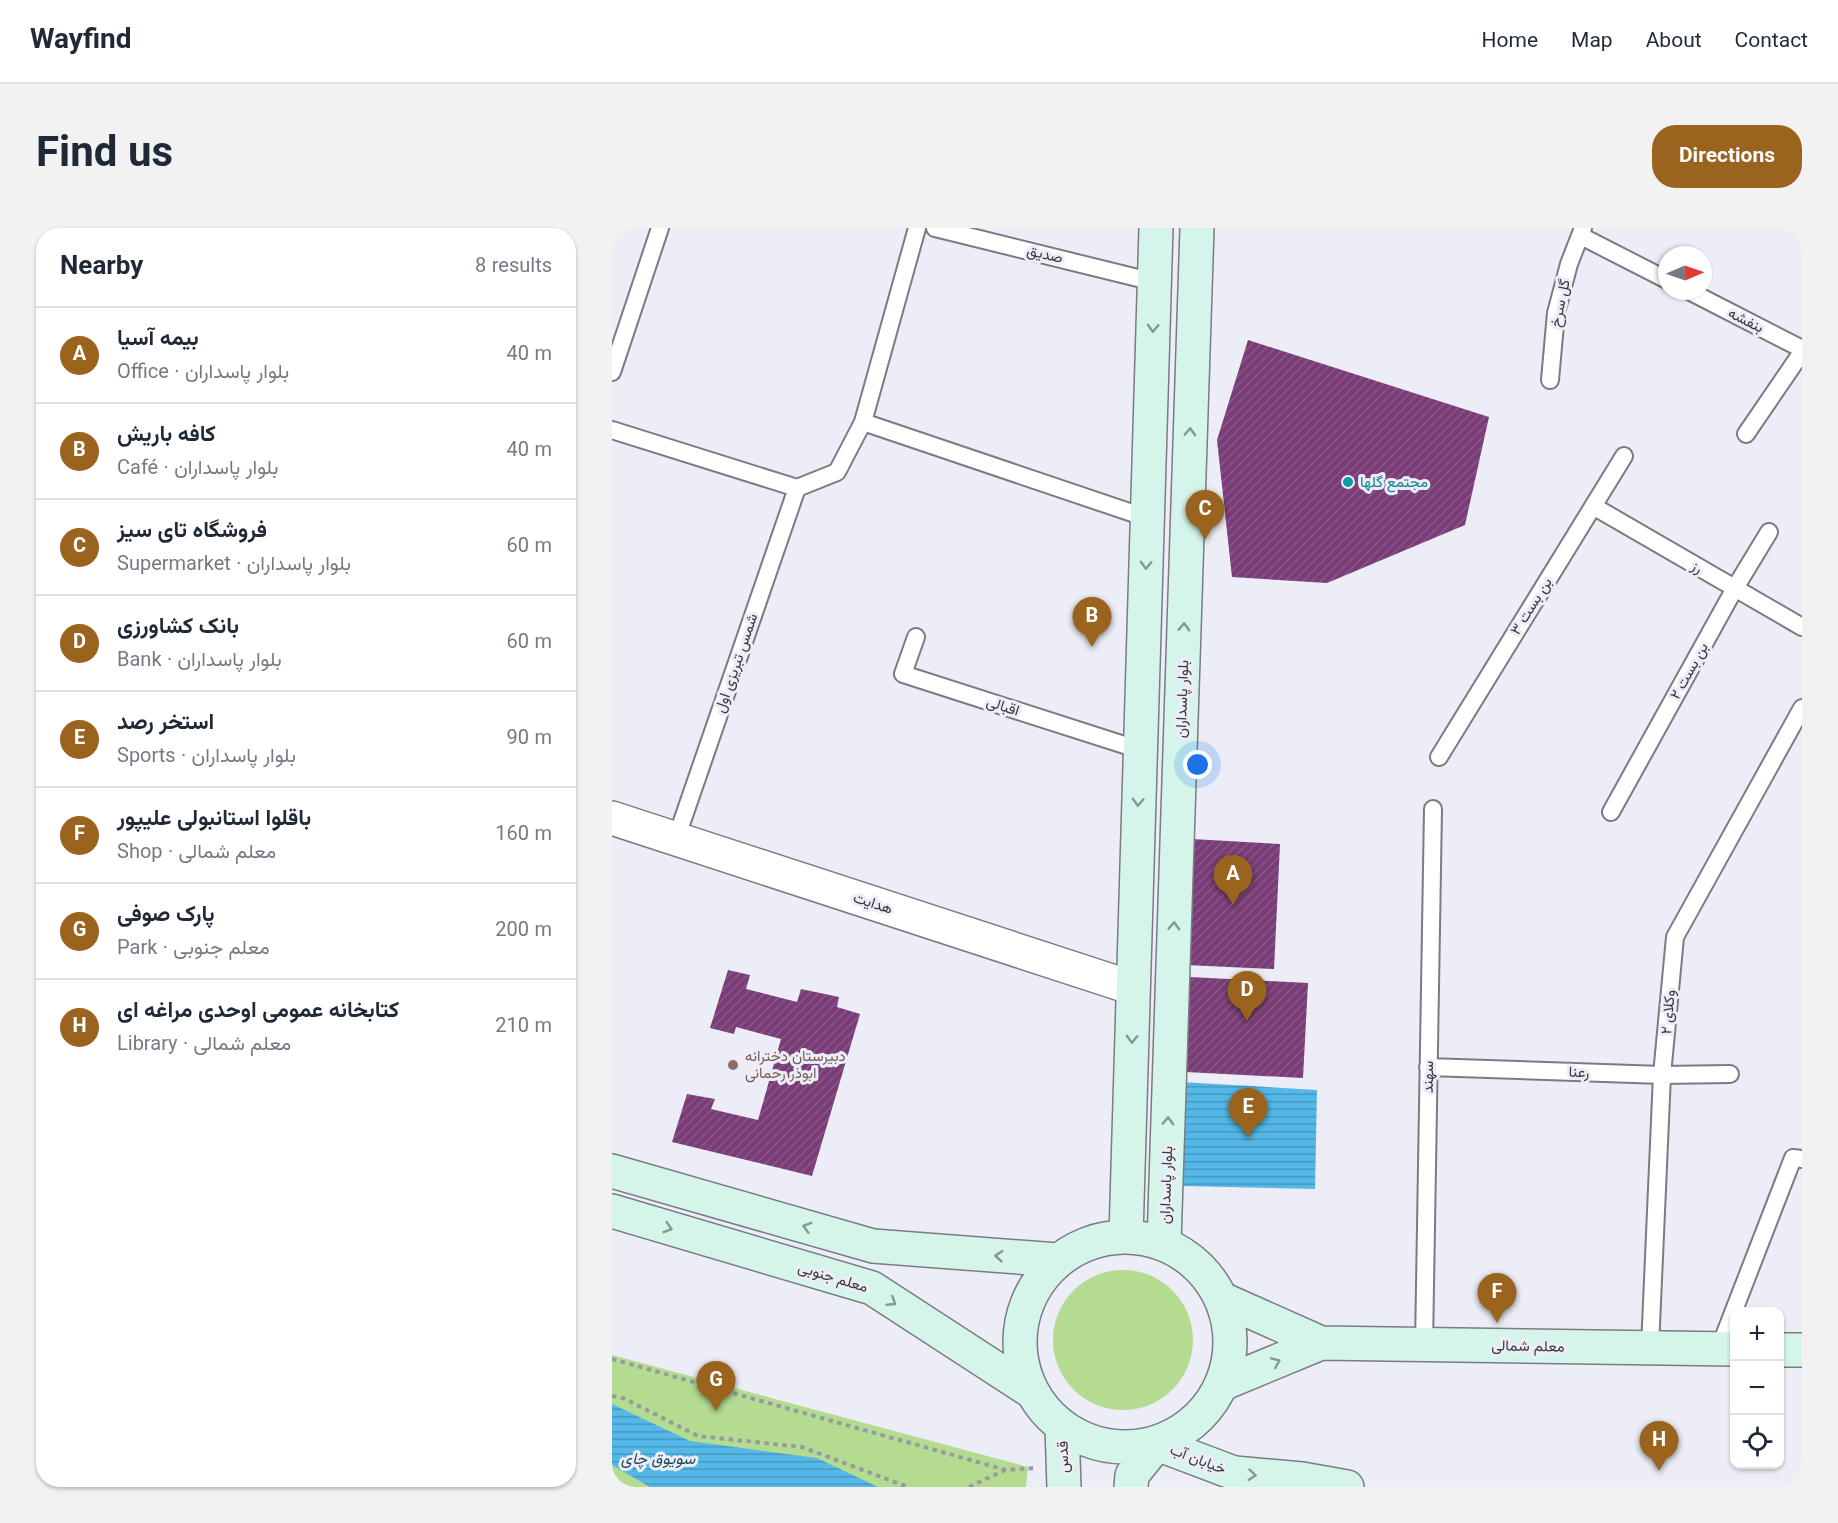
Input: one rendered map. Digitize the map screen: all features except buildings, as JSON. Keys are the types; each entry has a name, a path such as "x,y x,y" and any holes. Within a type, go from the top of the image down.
{"street":[{"path":"1126,1236 1155,228"},
{"name":"بلوار پاسداران","path":"1164,1243 1197,228"},
{"name":"هدایت","path":"612,818 1133,988"},
{"path":"612,1171 873,1246 1057,1260"},
{"name":"معلم جنوبی","path":"612,1211 872,1288 1032,1392"},
{"path":"1126,1236 1145,1237 1164,1243 1188,1256 1208,1276 1222,1299 1230,1327 1230,1356 1222,1384 1208,1407 1189,1427 1157,1444 1125,1448 1092,1443 1062,1426 1045,1411 1032,1392 1023,1370 1020,1347 1021,1324 1028,1300 1041,1278 1057,1260 1078,1246 1101,1238 1126,1236"},
{"path":"1222,1299 1321,1343"},
{"path":"1222,1384 1321,1343"},
{"name":"معلم شمالی","path":"1321,1343 1727,1349"},
{"path":"1784,1350 1802,1350"},
{"name":"قدس","path":"1062,1426 1064,1477"},
{"path":"1132,1481 1157,1444"},
{"name":"خیابان آب","path":"1157,1444 1234,1473 1302,1479 1347,1487"}],"lane":[{"path":"612,372 660,228"},
{"path":"612,430 796,488 837,472 863,422 917,228"},
{"name":"صدیق","path":"935,228 1154,282"},
{"path":"1582,232 1658,275"},
{"name":"گل سرخ","path":"1550,380 1556,313 1569,264 1582,232"},
{"name":"بنفشه","path":"1706,300 1802,351"},
{"path":"1746,434 1802,351"},
{"path":"863,422 1147,518"},
{"name":"بن بست ۳","path":"1438,757 1624,456"},
{"name":"شمس تبریزی اول","path":"676,839 796,488"},
{"name":"رز","path":"1593,506 1802,627"},
{"name":"بن بست ۲","path":"1611,812 1735,588 1769,532"},
{"name":"اقبالی","path":"916,637 903,674 1140,750"},
{"name":"وکلای ۲","path":"1650,1348 1662,1075 1675,937 1802,708"},
{"name":"سهند","path":"1424,1345 1433,809"},
{"name":"رعنا","path":"1428,1067 1662,1075 1730,1074"},
{"path":"1727,1349 1794,1158 1802,1159"}],"path":[{"path":"612,1359 1006,1470 1064,1477"},
{"path":"612,1396 623,1398 698,1436 802,1448 908,1487"},
{"path":"969,1487 1006,1470"}],"green space":[{"path":"1123,1270 1150,1276 1162,1282 1172,1291 1181,1301 1187,1313 1193,1340 1187,1367 1181,1379 1172,1389 1162,1398 1150,1404 1123,1410 1096,1404 1084,1398 1074,1389 1065,1379 1059,1367 1053,1340 1059,1313 1065,1301 1074,1291 1084,1282 1096,1276"},
{"path":"612,1355 1028,1467 1026,1487 612,1487"}],"water":[{"path":"1181,1082 1317,1090 1315,1189 1181,1186"},
{"name":"سویوق چای","path":"612,1404 690,1441 817,1458 878,1487 650,1487 612,1465"}],"place":[{"name":"مجتمع گلها","path":"1348,482"},
{"name":"فروشگاه تای سیز","path":"1205,540"},
{"name":"کافه باریش","path":"1092,647"},
{"name":"بیمه آسیا","path":"1233,905"},
{"name":"بانک کشاورزی","path":"1247,1021"},
{"name":"دبیرستان دخترانه ابوذر رحمانی","path":"733,1065"},
{"name":"استخر رصد","path":"1248,1138"},
{"name":"باقلوا استانبولی علیپور","path":"1497,1323"},
{"name":"پارک صوفی","path":"716,1411"},
{"name":"کتابخانه عمومی اوحدی مراغه ای","path":"1659,1471"}]}
